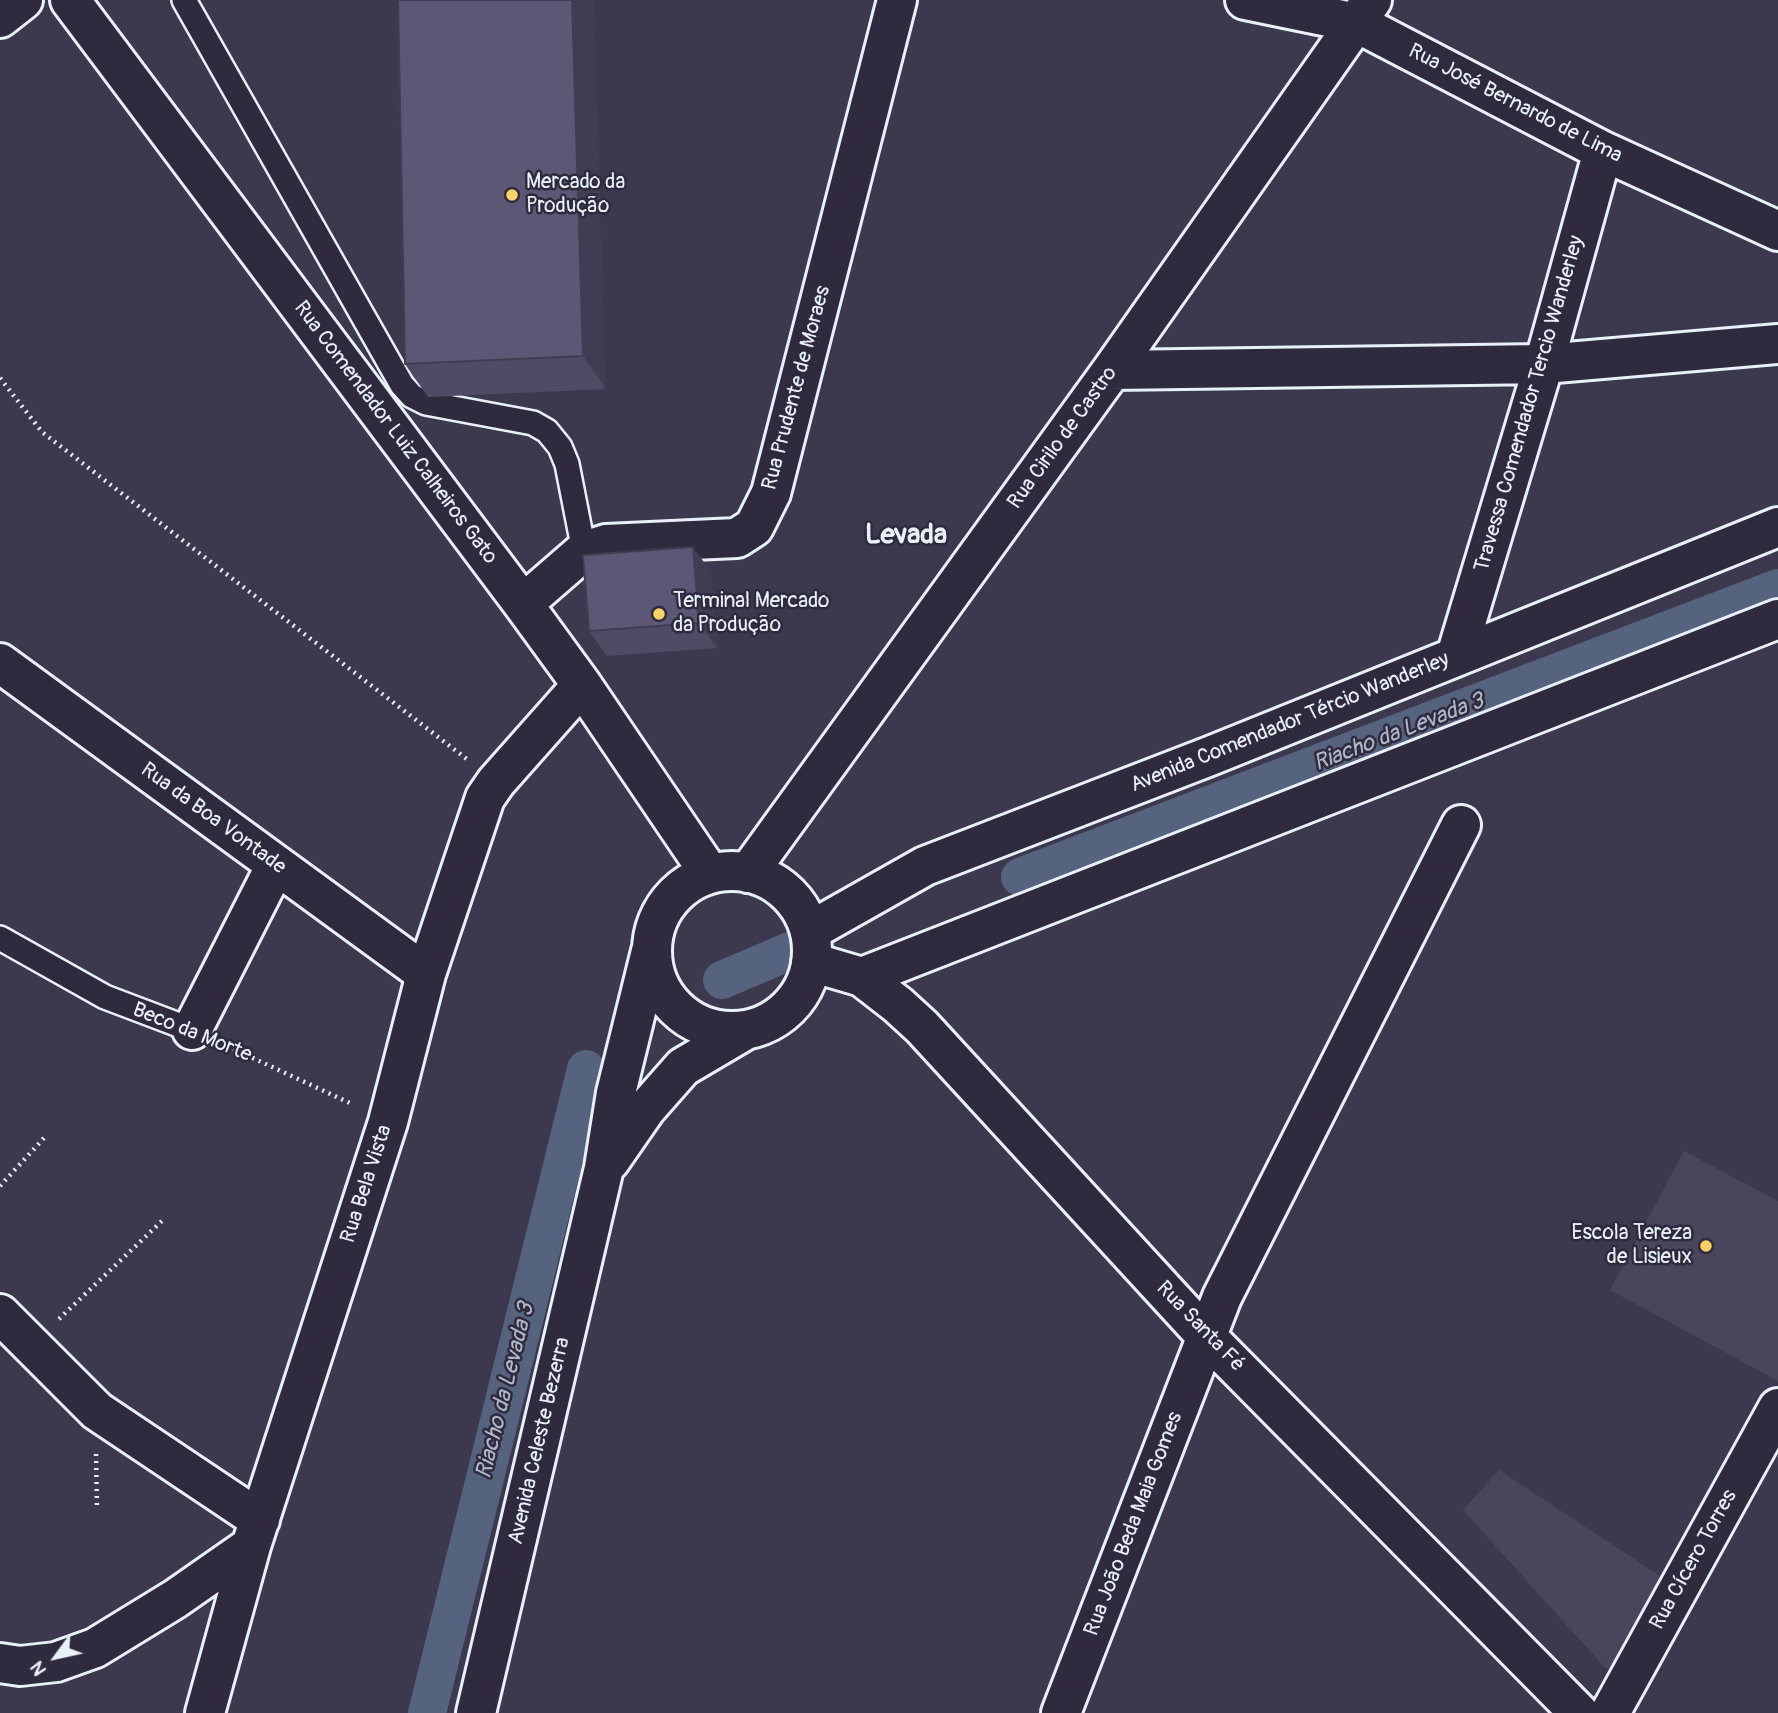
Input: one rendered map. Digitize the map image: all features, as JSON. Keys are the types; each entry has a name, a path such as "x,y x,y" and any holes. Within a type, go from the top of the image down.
{"street":[{"path":"0,18 23,0"},
{"name":"Rua Comendador Luiz Calheiros Gato","path":"70,0 523,604 582,685 710,874"},
{"name":"Rua Prudente de Moraes","path":"523,604 584,551 606,544 737,538 754,527 767,505 897,0"},
{"name":"Rua José Bernardo de Lima","path":"1245,0 1364,11 1603,151 1778,231"},
{"name":"Rua Cirilo de Castro","path":"748,873 1112,370 1364,11"},
{"name":"Travessa Comendador Tercio Wanderley","path":"1456,656 1544,364 1603,151"},
{"path":"1112,370 1544,364 1778,344"},
{"name":"Avenida Comendador Tércio Wanderley","path":"810,947 925,866 1210,756 1778,527"},
{"path":"862,976 1778,619"},
{"name":"Rua da Boa Vontade","path":"0,663 426,974"},
{"name":"Rua Bela Vista","path":"205,1713 255,1533 388,1122 426,974 485,798 582,685"},
{"name":"Rua João Beda Maia Gomes","path":"1060,1713 1222,1297 1461,825"},
{"path":"192,1030 276,866"},
{"path":"728,871 748,873 769,880 787,893 801,911 810,947 804,987 789,1008 768,1023 744,1031 717,1030 691,1020 670,1002 657,978 651,951 656,926 668,903 686,885 710,874 728,871"},
{"name":"Rua Santa Fé","path":"810,947 862,976 922,1027 1206,1336 1579,1713"},
{"name":"Avenida Celeste Bezerra","path":"476,1713 604,1168 616,1093 651,951"},
{"name":"Avenida Celeste Bezerra","path":"604,1168 646,1109 684,1067 744,1031"},
{"path":"0,1314 97,1411 255,1533 175,1599 95,1648 56,1662 20,1666 0,1663"},
{"name":"Rua Cícero Torres","path":"1610,1713 1778,1408"}],"lane":[{"path":"184,0 402,385 412,396 426,403 533,424 547,431 560,447 567,464 584,551"},
{"name":"Beco da Morte","path":"0,937 105,998 192,1030"}],"path":[{"path":"0,378 42,432 496,782"},
{"name":"Beco da Morte","path":"192,1030 288,1072 388,1122"},
{"path":"0,1186 44,1138"},
{"path":"30,1346 164,1219"}],"shaded area":[{"name":"Escola Tereza de Lisieux","path":"1684,1151 1778,1201 1778,1381 1610,1290"},
{"path":"1499,1470 1669,1582 1617,1668 1606,1669 1463,1510"}],"building":[{"name":"Mercado da Produção","path":"398,0 572,0 583,356 405,364"},
{"path":"693,547 699,623 589,631 583,555"}],"waterway":[{"name":"Riacho da Levada 3","path":"1020,877 1778,588"},
{"name":"Riacho da Levada 3","path":"722,980 797,948"},
{"name":"Riacho da Levada 3","path":"427,1713 586,1069"}],"place":[{"name":"Mercado da Produção","path":"512,195"},
{"name":"Terminal Mercado da Produção","path":"659,614"},
{"name":"Escola Tereza de Lisieux","path":"1706,1246"}],"district":[{"name":"Levada","path":"906,536"}]}
